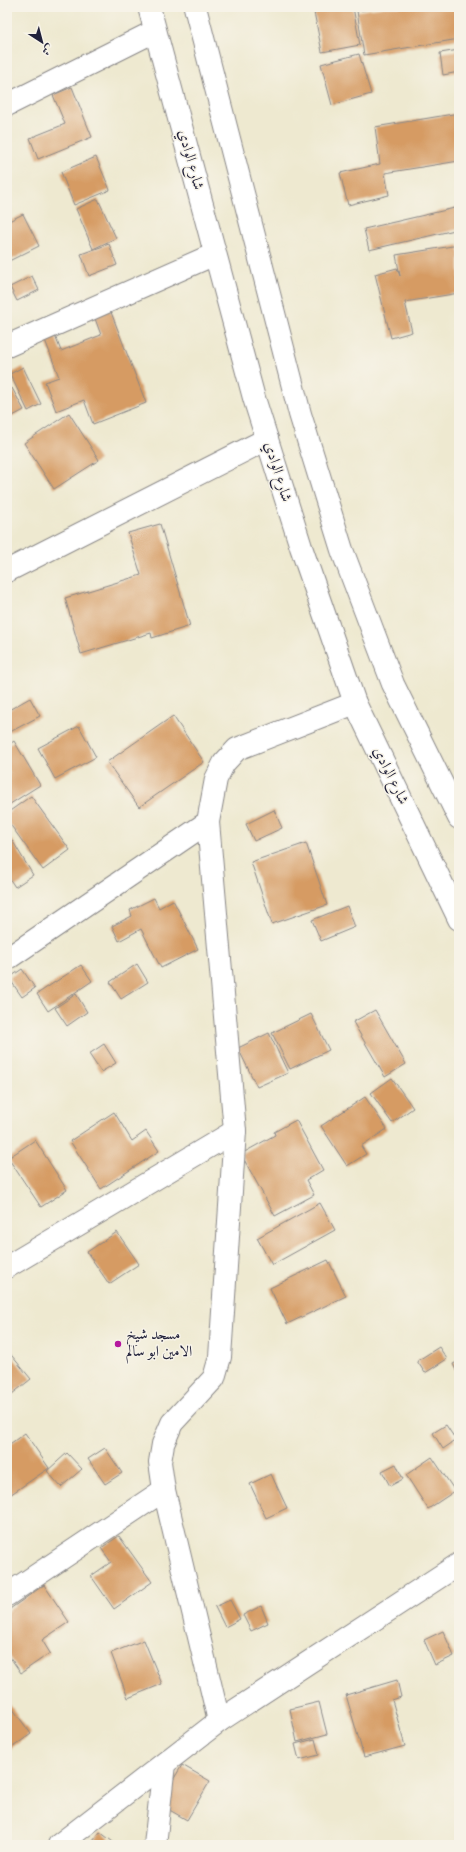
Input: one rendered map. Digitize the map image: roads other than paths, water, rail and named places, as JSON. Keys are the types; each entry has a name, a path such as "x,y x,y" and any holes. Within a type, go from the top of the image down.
{"street":[{"name":"شارع الوادي","path":"149,7 215,254 267,439 301,547 355,703 459,919"},
{"path":"195,7 300,414 342,550 393,684 459,818"},
{"path":"7,105 155,31"},
{"path":"7,346 215,254"},
{"path":"7,571 267,439"},
{"path":"219,1721 164,1490 160,1462 162,1444 172,1422 214,1378 220,1357 235,1131 208,822 216,780 224,763 237,749 355,703"},
{"path":"7,959 208,822"},
{"path":"8,1262 235,1131"},
{"path":"7,1595 164,1490"},
{"path":"59,1845 219,1721 459,1564"},
{"path":"155,1845 164,1764"}],"place":[{"name":"مسجد شيخ الامين ابو سالم","path":"118,1344"}]}
